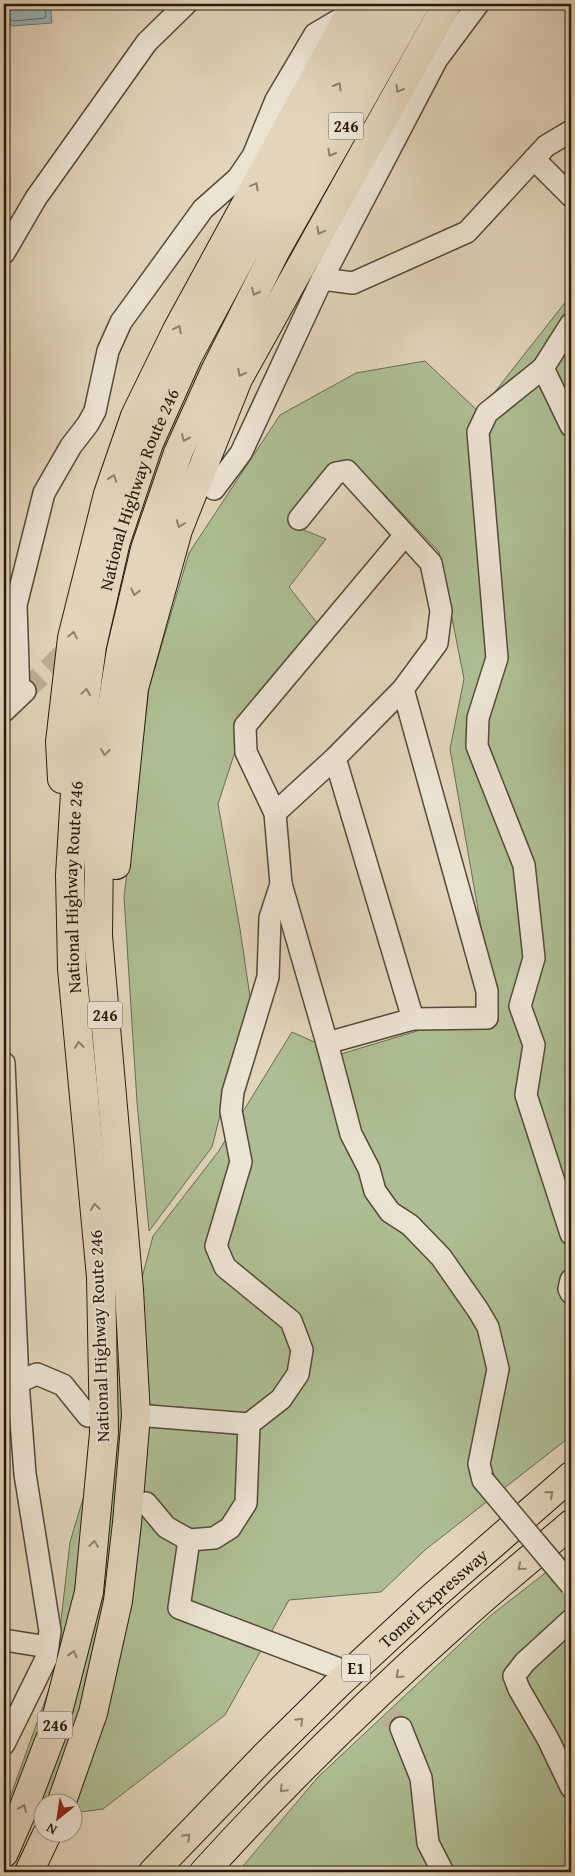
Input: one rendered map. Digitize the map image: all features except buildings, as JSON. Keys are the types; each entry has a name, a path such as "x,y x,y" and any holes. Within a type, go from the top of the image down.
{"highway":[{"name":"National Highway Route 246","path":"4,1853 53,1731 89,1592 104,1433 102,1276 72,969 70,875 76,760 92,646 116,541 149,443 184,365 254,235 385,4"},
{"name":"National Highway Route 246","path":"64,1794 93,1713 118,1601 136,1415 129,1290 98,933 99,848 104,756 121,650 145,549 178,453 216,368 277,248 415,4"},
{"path":"98,933 114,878 134,688 178,530 238,379 430,53 447,4"},
{"path":"70,875 60,742 72,638 108,494 135,416 177,330 352,9"},
{"name":"Tomei Expressway","path":"153,1872 266,1755 336,1686 429,1600 571,1476"},
{"name":"Tomei Expressway","path":"204,1872 247,1825 360,1711 459,1619 571,1524"}],"street":[{"path":"4,253 36,198 147,42 186,4"},
{"path":"214,489 241,452 430,53 478,4"},
{"path":"4,711 22,694 16,604 44,493 71,446 88,424 94,411 108,351 122,322 203,209 238,178 254,156 276,100 315,34 352,9"},
{"path":"322,279 353,283 467,232 546,146 571,131"},
{"path":"534,159 571,196"},
{"path":"571,324 543,368 487,413 478,432 498,658 478,718 477,746 524,865 534,958 520,1006 534,1045 526,1095 571,1234"},
{"path":"543,368 571,426"},
{"path":"275,813 404,689 437,642 441,611 431,563 347,471 336,473 299,519"},
{"path":"406,535 245,726 246,752 275,813 281,884 328,1043 351,1134 369,1169 376,1191 390,1212 410,1225 441,1257 488,1327 498,1369 479,1464 483,1480 571,1586"},
{"path":"328,1043 413,1019 487,1018 487,991 404,689"},
{"path":"334,758 413,1019"},
{"path":"136,1415 249,1424 281,1399 298,1374 302,1350 291,1321 226,1267 216,1246 241,1162 230,1111 233,1092 268,977 270,918 281,884"},
{"path":"4,1063 11,1385 50,1631 46,1659 4,1744"},
{"path":"571,1280 571,1293"},
{"path":"11,1385 37,1374 63,1385 88,1416"},
{"path":"146,1503 166,1527 189,1540 214,1538 230,1528 246,1503 249,1424"},
{"path":"189,1540 179,1608 342,1670"},
{"path":"571,1620 525,1662 514,1676 519,1689 548,1739 571,1786"},
{"path":"4,1640 48,1647"},
{"path":"401,1728 421,1778 428,1843 442,1872"}],"green space":[{"path":"571,295 571,1436 425,1550 381,1592 289,1600 225,1715 103,1809 82,1812 82,1794 32,1794 32,1817 4,1821 4,1814 55,1673 70,1542 89,1479 153,1236 218,1152 292,1032 341,1054 427,1028 493,1027 491,984 450,749 464,679 439,552 384,494 345,462 299,528 326,539 289,587 317,623 247,715 218,804 250,997 212,1147 149,1231 137,1102 124,897 149,688 189,553 280,415 356,373 425,361 479,412"},
{"path":"571,1553 571,1872 238,1872 318,1777 490,1616"}],"water":[{"path":"4,4 50,4 52,23 12,26 4,20"}],"tunnel":[{"path":"25,691 120,599 138,578"},
{"path":"342,1670 401,1728"}]}
